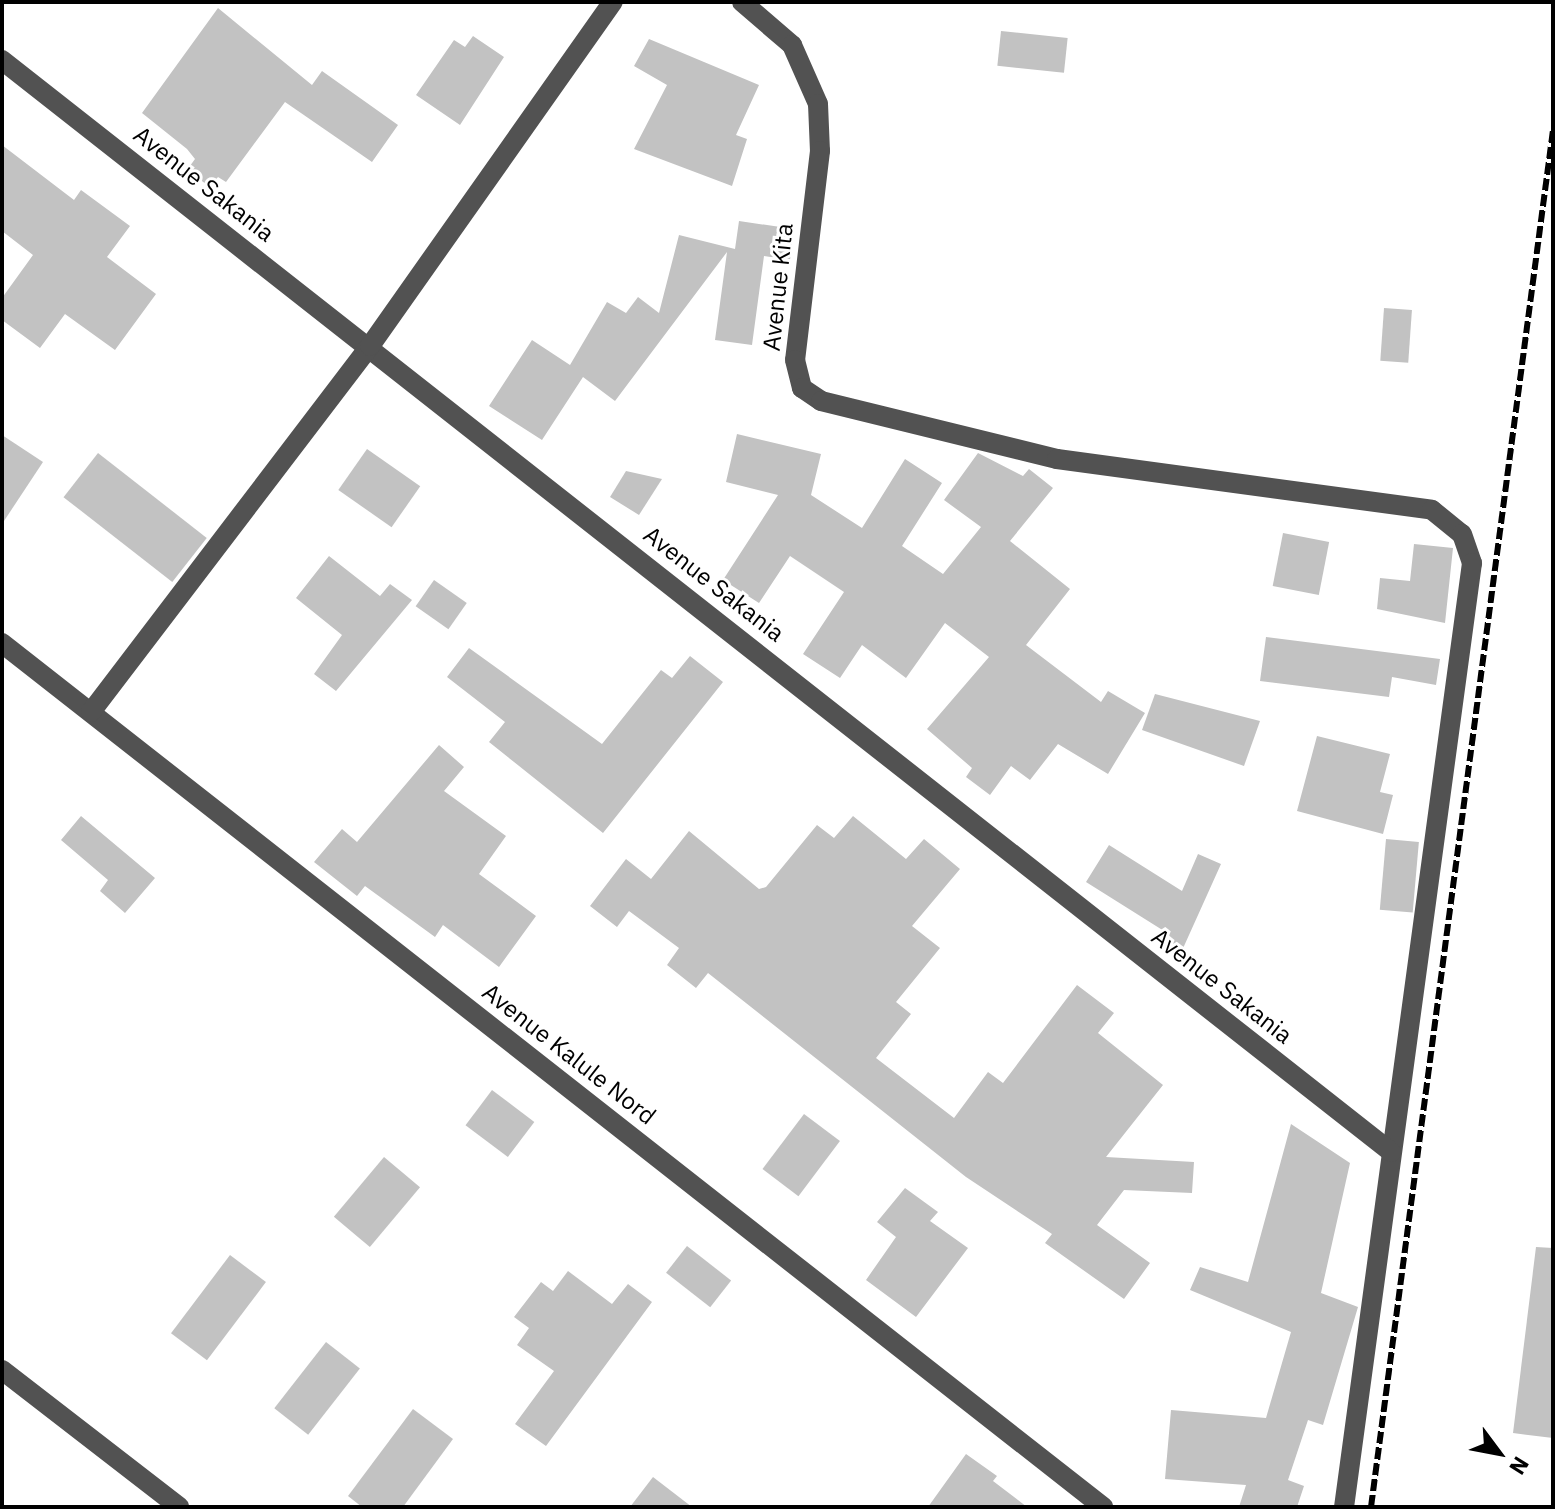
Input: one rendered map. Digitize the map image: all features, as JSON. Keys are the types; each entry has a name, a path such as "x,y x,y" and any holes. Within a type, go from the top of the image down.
{"street":[{"path":"91,712 370,346 613,2"},
{"name":"Avenue Kita","path":"742,2 792,45 818,104 820,151 795,360 802,388 821,401 1057,459 1432,510 1462,534 1472,563 1344,1507"},
{"name":"Avenue Sakania","path":"2,60 370,346 1391,1152"},
{"name":"Avenue Kalule Nord","path":"2,643 1103,1507"},
{"path":"2,1370 179,1507"}],"building":[{"path":"218,8 312,85 322,71 398,125 372,162 285,102 226,182 218,177 210,187 187,170 195,159 142,113"},
{"path":"1001,31 1068,38 1064,73 997,66"},
{"path":"473,36 504,57 460,125 416,95 454,40 465,47"},
{"path":"649,39 759,85 736,135 747,139 732,186 634,149 667,85 634,66"},
{"path":"2,145 74,200 81,190 130,226 107,257 156,294 115,350 65,314 40,348 2,320 2,298 33,255 2,231"},
{"path":"739,221 794,229 790,260 764,256 752,345 715,340 727,252 615,401 583,377 542,440 489,406 532,340 570,365 607,302 626,313 638,297 659,313 679,235 735,249"},
{"path":"1384,308 1412,310 1408,363 1380,361"},
{"path":"737,434 821,454 811,495 862,528 905,459 942,483 902,546 943,574 981,527 944,500 978,453 1023,476 1029,469 1053,488 1010,541 1070,589 1026,645 1101,702 1108,691 1145,713 1108,774 1058,744 1030,780 1011,766 990,795 966,777 972,768 927,729 989,657 945,623 906,678 862,645 840,678 803,654 844,592 790,556 759,603 723,580 778,495 726,482"},
{"path":"2,435 43,462 2,524"},
{"path":"367,449 420,486 392,527 338,490"},
{"path":"98,453 207,538 172,582 64,497"},
{"path":"626,471 662,479 639,515 610,497"},
{"path":"1283,533 1329,542 1319,595 1273,586"},
{"path":"1414,544 1453,548 1445,623 1377,609 1380,578 1410,581"},
{"path":"329,556 380,596 390,584 412,600 336,691 314,674 342,635 296,598"},
{"path":"434,580 467,603 448,629 416,606"},
{"path":"1266,637 1440,659 1436,685 1392,677 1389,697 1260,681"},
{"path":"469,648 602,744 661,670 672,678 690,656 723,682 603,833 489,742 505,722 447,677"},
{"path":"1155,694 1260,721 1244,766 1142,730"},
{"path":"1317,736 1390,754 1380,792 1393,795 1383,834 1297,811"},
{"path":"439,745 464,767 444,791 506,836 479,874 536,916 499,967 443,925 435,937 365,886 357,896 314,862 342,829 357,842"},
{"path":"81,816 155,878 125,913 100,891 108,880 61,840"},
{"path":"853,816 906,859 924,839 960,869 912,926 940,948 896,1002 911,1014 876,1058 954,1118 988,1072 1003,1083 1077,985 1114,1013 1098,1033 1163,1085 1106,1157 1194,1162 1192,1193 1124,1190 1097,1225 1150,1263 1124,1299 1045,1243 1052,1234 966,1177 708,973 696,988 667,965 679,948 629,911 617,927 590,906 626,859 651,879 689,831 759,889 766,887 817,825 834,838"},
{"path":"1386,839 1419,842 1413,913 1380,910"},
{"path":"1109,845 1182,891 1198,854 1221,864 1180,955 1158,944 1164,931 1086,882"},
{"path":"492,1090 534,1122 508,1157 466,1125"},
{"path":"804,1114 840,1141 798,1196 762,1169"},
{"path":"1291,1124 1350,1163 1321,1293 1358,1307 1323,1425 1308,1420 1288,1480 1304,1486 1297,1507 1239,1507 1246,1485 1165,1479 1171,1410 1266,1418 1291,1332 1190,1290 1200,1267 1248,1282"},
{"path":"384,1157 420,1187 370,1247 334,1217"},
{"path":"905,1188 938,1212 930,1221 968,1248 916,1317 866,1280 896,1237 877,1222"},
{"path":"687,1246 731,1280 710,1307 666,1273"},
{"path":"1536,1247 1553,1248 1553,1438 1513,1433"},
{"path":"230,1255 266,1282 207,1360 171,1333"},
{"path":"568,1271 612,1304 628,1284 652,1302 546,1446 515,1424 554,1371 517,1345 529,1328 514,1317 541,1282 553,1291"},
{"path":"326,1342 360,1368 308,1435 274,1408"},
{"path":"413,1409 453,1439 403,1507 362,1507 348,1496"},
{"path":"966,1454 997,1476 993,1481 1027,1507 928,1507"},
{"path":"653,1477 692,1507 630,1507"}],"railway":[{"path":"1371,1507 1553,131"}]}
